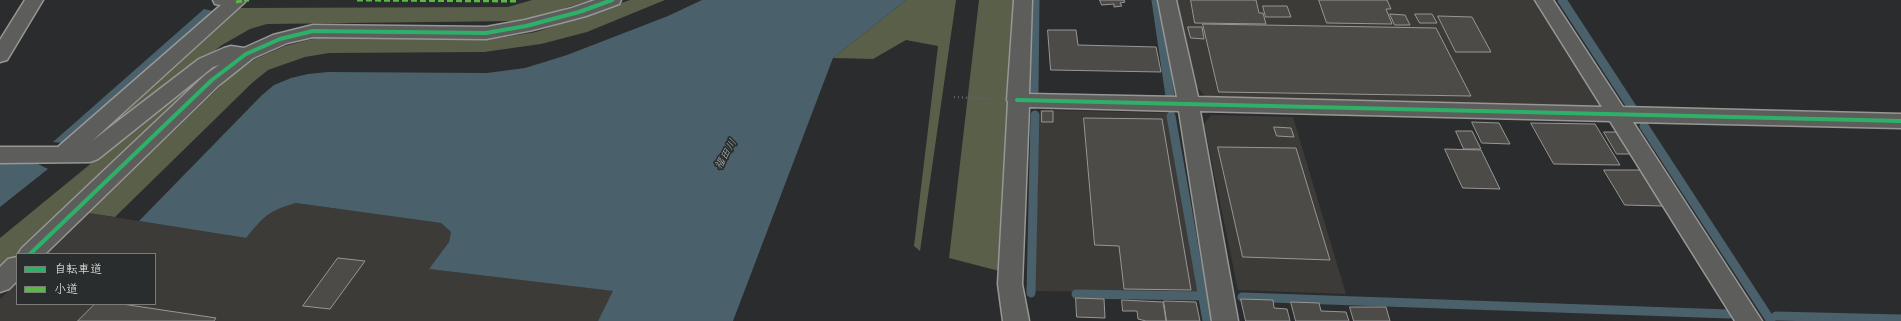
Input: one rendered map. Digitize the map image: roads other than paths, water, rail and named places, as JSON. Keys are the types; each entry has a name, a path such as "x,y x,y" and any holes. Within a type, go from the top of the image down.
{"street":[{"path":"0,56 34,0"},
{"path":"64,154 236,2 222,0"},
{"path":"31,253 212,80 246,54 280,39 313,31 486,33 526,26 572,14 612,0"},
{"path":"1016,321 1010,284 1017,100 1023,0"},
{"path":"1167,0 1189,105 1225,321"},
{"path":"1544,0 1749,321"},
{"path":"0,155 90,154 206,63 232,52 246,54"},
{"path":"1017,100 1901,121"},
{"path":"0,282 16,267"}],"water":[{"name":"福田川","path":"702,0 906,0 833,58 733,321 598,321 613,291 429,269 449,242 451,232 441,223 296,203 267,215 257,224 246,238 139,221 262,95 274,85 291,78 308,74 328,72 487,73 525,68 567,55 668,16"},
{"path":"204,9 213,11 64,143 53,142"},
{"path":"36,163 48,169 0,207 0,164"}],"waterway":[{"path":"1034,91 1035,0"},
{"path":"1156,0 1170,96"},
{"path":"1562,0 1633,109"},
{"path":"1031,293 1035,115"},
{"path":"1171,116 1207,321"},
{"path":"1644,126 1771,321"},
{"path":"1076,294 1202,296"},
{"path":"1242,297 1729,314"},
{"path":"1776,316 1901,319"}]}
